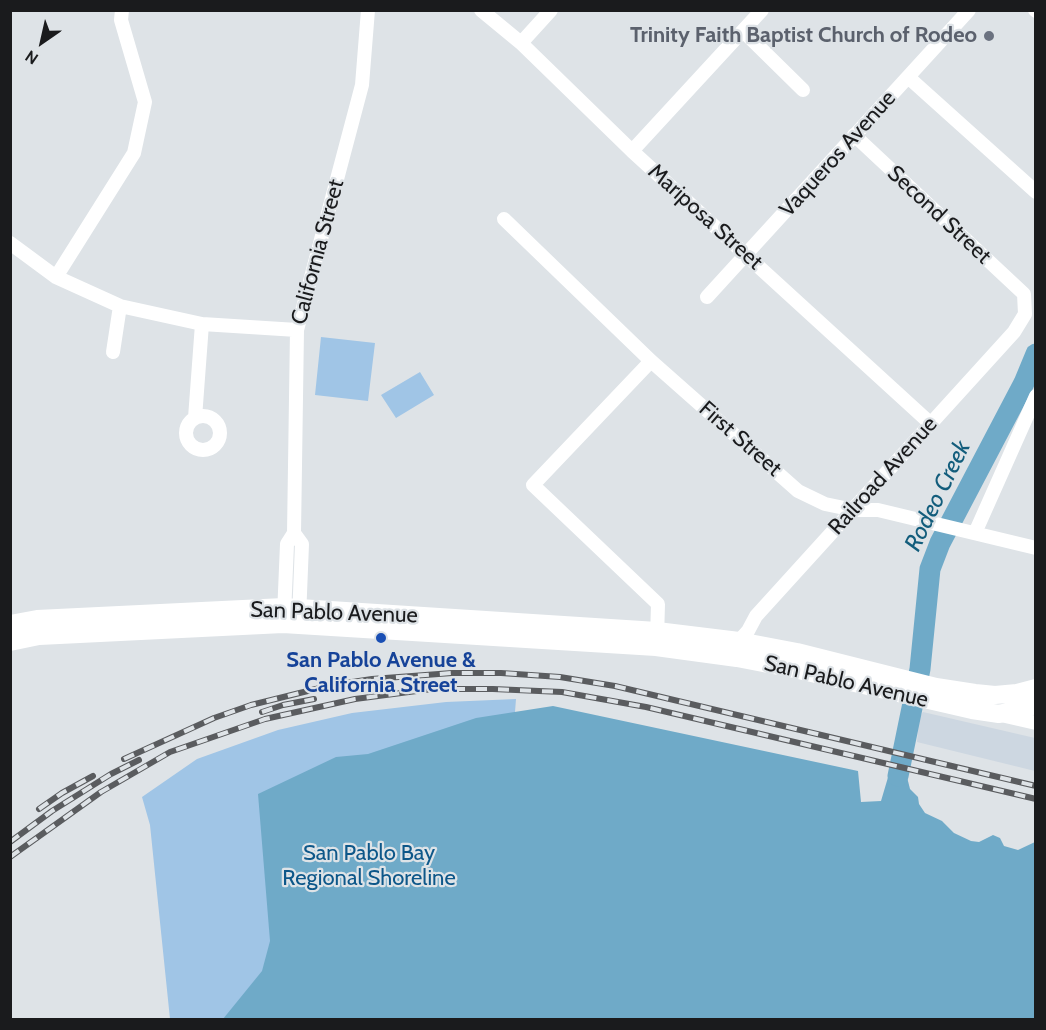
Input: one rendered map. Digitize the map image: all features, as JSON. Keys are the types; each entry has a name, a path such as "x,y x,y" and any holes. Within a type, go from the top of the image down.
{"main road":[{"name":"San Pablo Avenue","path":"10,642 39,636 291,616"},
{"name":"San Pablo Avenue","path":"10,624 48,618 291,616 657,639 738,650 892,683 934,694 972,710 999,714"},
{"name":"San Pablo Avenue","path":"934,694 995,695 1017,693 1035,688"},
{"path":"999,714 1035,705"}],"street":[{"path":"56,277 134,153 145,102 121,20 122,10"},
{"name":"California Street","path":"291,616 302,544 294,533 297,330 362,85 368,10"},
{"name":"Mariposa Street","path":"481,10 521,43 632,151 930,424"},
{"path":"521,43 551,10"},
{"path":"632,151 762,10"},
{"name":"Vaqueros Avenue","path":"707,297 969,10"},
{"path":"743,31 803,90"},
{"path":"908,77 1035,192"},
{"name":"Second Street","path":"854,135 1024,294"},
{"name":"First Street","path":"504,219 651,362 798,490 825,504 854,510 878,510 1035,548"},
{"path":"10,243 56,277 120,306 202,324 297,330"},
{"name":"Railroad Avenue","path":"738,650 756,616 1014,332 1025,314 1024,294"},
{"path":"112,352 120,306"},
{"path":"195,418 202,324"},
{"path":"651,362 532,485 658,604 657,639"},
{"path":"975,533 1035,396"},
{"name":"San Pablo Avenue","path":"999,714 1035,723"}],"shaded area":[{"path":"553,706 858,771 861,802 881,801 889,774 907,777 910,789 918,797 919,804 925,813 942,821 954,833 979,842 993,835 1000,838 1004,846 1018,850 1035,842 1035,1019 223,1019 262,971 270,941 258,794 336,757 368,754 476,718"},
{"path":"923,712 1035,738 1035,771 917,742 919,718"}],"green space":[{"path":"321,337 375,343 368,401 315,395"},
{"path":"420,372 434,395 396,418 381,395"},
{"name":"San Pablo Bay Regional Shoreline","path":"516,699 534,1019 170,1019 150,825 142,797 197,759 278,730 352,713 446,702"}],"waterway":[{"name":"Rodeo Creek","path":"898,776 920,669 930,569 940,543 1024,383 1036,354"}],"railway":[{"path":"124,759 214,718 251,705 332,685 372,679 452,673 501,673 560,677 615,686 1036,786"},
{"path":"10,857 101,792 170,752 265,719 355,699 432,689 562,692 646,707 1036,799"},
{"path":"262,712 314,699"},
{"path":"10,842 52,811 111,774 139,760"},
{"path":"39,809 93,776"}],"place":[{"name":"Trinity Faith Baptist Church of Rodeo","path":"989,36"},
{"name":"San Pablo Avenue & California Street","path":"381,638"}]}
